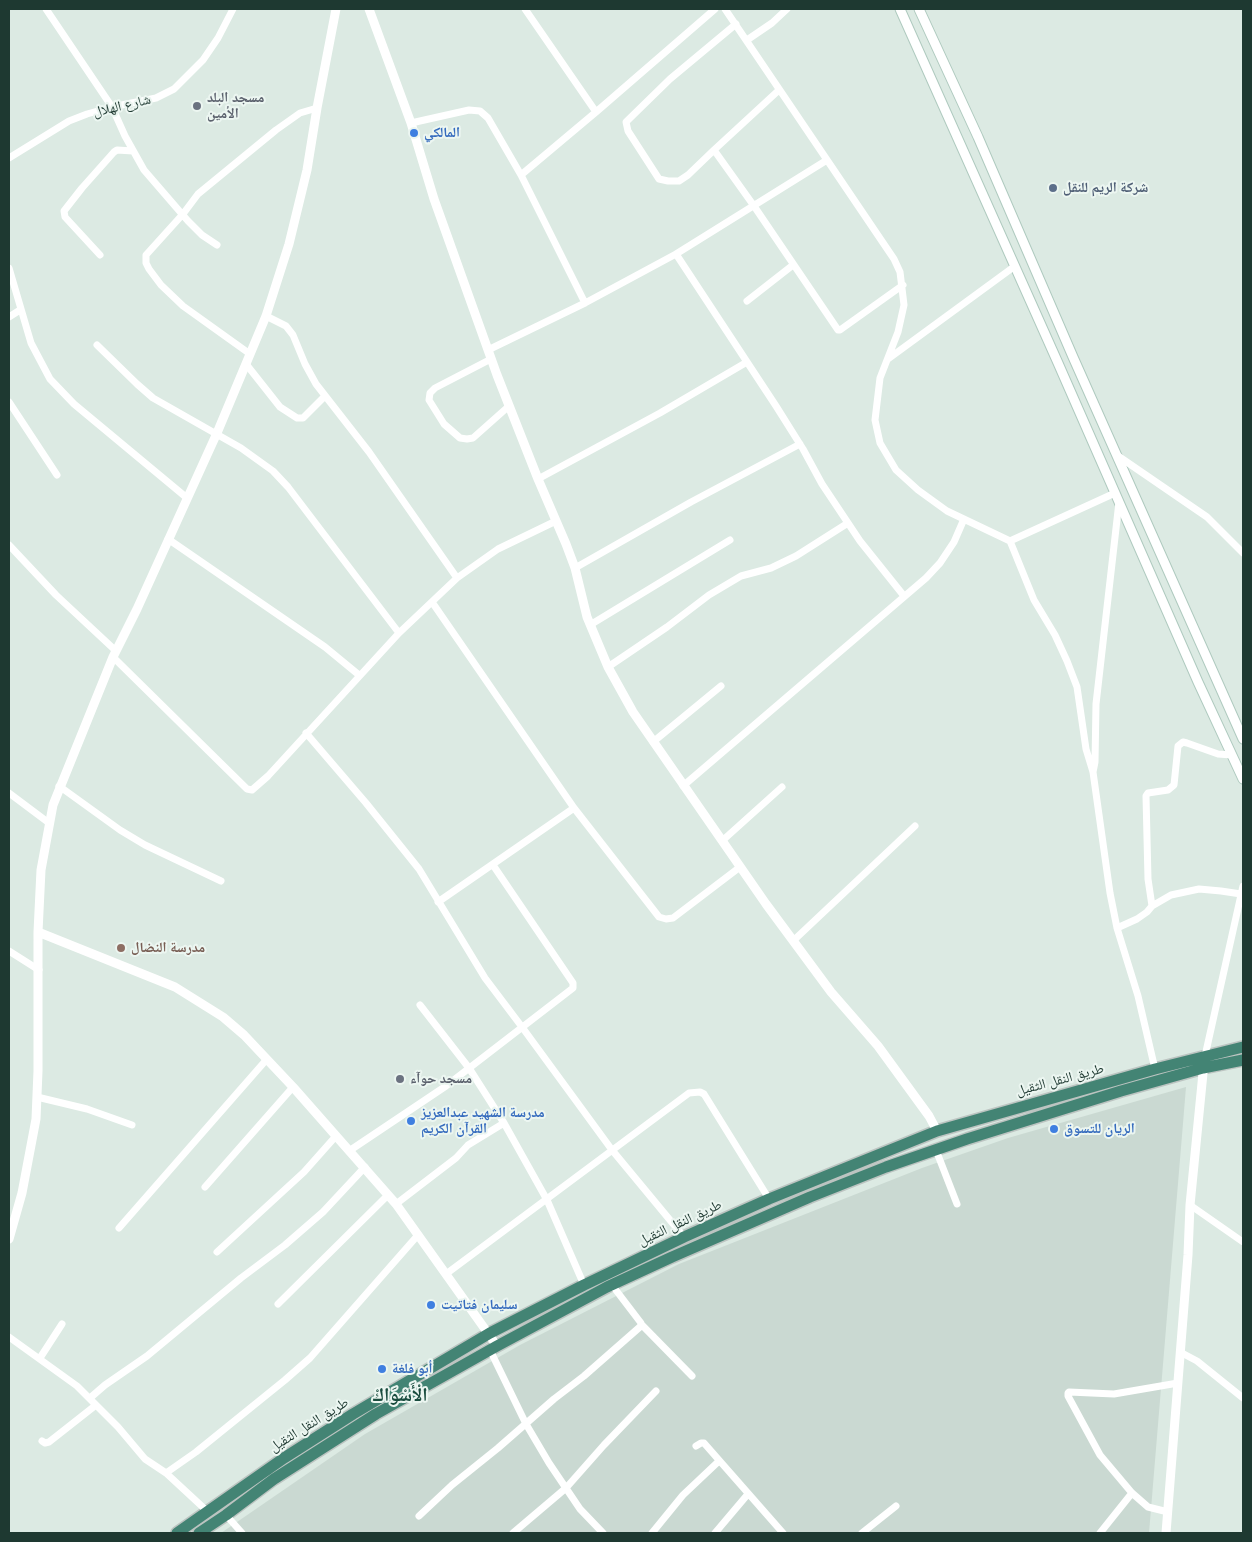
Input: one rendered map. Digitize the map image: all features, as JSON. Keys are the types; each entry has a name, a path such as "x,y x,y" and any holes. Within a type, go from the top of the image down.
{"highway":[{"name":"طريق النقل الثقيل","path":"176,1533 284,1458 353,1414 490,1333 584,1284 684,1237 769,1199 938,1131 1243,1046"},
{"name":"طريق النقل الثقيل","path":"199,1533 274,1479 376,1414 612,1285 810,1197 936,1150 1057,1110 1203,1068 1243,1060"}],"street":[{"path":"46,9 112,107 144,170 202,235 216,245"},
{"name":"شارع الهلال","path":"9,158 69,121 112,107 144,102 174,89 203,60 218,38 233,9"},
{"path":"9,1239 22,1194 36,1118 38,932 41,870 49,823 60,786 115,654 217,433 266,316 289,244 305,180 336,9"},
{"path":"369,9 411,123 434,199 490,355 575,568 590,625 608,666 633,712 740,867 830,992 878,1046 938,1131"},
{"path":"524,9 596,112"},
{"path":"521,175 715,9"},
{"path":"726,9 894,259 900,272 904,305 898,332 880,378 877,400 875,420 880,443 896,470 918,490 947,510 1010,541 1034,600 1055,635 1067,660 1077,687 1086,749 1093,772 1110,893 1117,928 1138,996 1155,1069"},
{"path":"747,40 772,23 786,9"},
{"path":"900,9 1198,682 1243,779"},
{"path":"919,9 978,137 1073,357 1243,739"},
{"path":"736,24 670,79 626,122 628,131 660,178 668,181 679,181 688,175 779,90"},
{"path":"250,354 183,306 161,285 146,263 146,255 183,214 198,194 276,130 300,113 317,108"},
{"path":"411,123 469,110 480,111 488,118 521,175 585,303"},
{"path":"100,255 64,217 64,211 114,152 117,150 133,151"},
{"path":"714,150 838,330 903,285"},
{"path":"509,406 473,438 467,439 460,438 444,424 429,400 430,394 435,388 490,355 676,254 827,160"},
{"path":"676,254 800,444 822,484 860,540 904,596"},
{"path":"747,302 794,265"},
{"path":"887,360 1015,266"},
{"path":"9,268 31,343 50,379 74,404 187,498"},
{"path":"9,317 20,310"},
{"path":"266,316 286,326 293,335 305,364 325,396 369,452 457,578"},
{"path":"97,345 136,384 153,398 217,433 260,461 288,487 399,633"},
{"path":"1058,363 1073,357"},
{"path":"538,479 660,413 747,362"},
{"path":"246,364 280,407 297,418 304,418 325,396"},
{"path":"9,402 57,475"},
{"path":"575,568 691,502 800,444"},
{"path":"1118,456 1207,518 1243,553"},
{"path":"1010,541 1117,497"},
{"path":"1093,772 1095,762 1096,704 1117,497"},
{"path":"683,786 926,578 940,563 954,542 964,519"},
{"path":"9,545 56,595 250,790 256,789 399,633 457,578 498,549 556,520"},
{"path":"608,666 667,627 709,595 741,576 771,568 796,556 848,523"},
{"path":"168,539 325,647 359,675"},
{"path":"590,625 730,540"},
{"path":"432,602 574,808 659,918 673,918 740,867"},
{"path":"653,742 721,686"},
{"path":"306,733 419,869 485,978 612,1150 684,1237"},
{"path":"1152,906 1148,870 1147,794 1168,790 1174,785 1177,750 1180,744 1187,742 1218,754 1232,755"},
{"path":"60,786 120,830 145,845 221,881"},
{"path":"722,841 782,787"},
{"path":"9,793 49,823"},
{"path":"438,902 574,808"},
{"path":"793,941 916,826"},
{"path":"349,1151 469,1068 573,988 573,982 493,864"},
{"path":"1166,1533 1188,1254 1190,1205 1203,1068 1243,886"},
{"path":"1117,928 1137,919 1152,906 1171,895 1191,890 1206,889 1241,894"},
{"path":"38,932 152,977 182,991 223,1017 267,1059 396,1204 490,1333 494,1348 526,1424 580,1509 602,1533"},
{"path":"9,951 39,970"},
{"path":"420,1005 469,1068 504,1123 547,1200 584,1284"},
{"path":"120,1228 267,1059"},
{"path":"205,1186 293,1087"},
{"path":"446,1274 689,1093 700,1092 704,1094 769,1199"},
{"path":"37,1097 88,1109 132,1125"},
{"path":"396,1204 456,1158 468,1145 504,1123"},
{"path":"217,1252 304,1172 336,1136"},
{"path":"936,1150 957,1204"},
{"path":"90,1398 105,1385 147,1356 284,1245 322,1212 365,1167"},
{"path":"278,1304 388,1195"},
{"path":"1190,1205 1243,1242"},
{"path":"166,1472 196,1452 310,1358 418,1235"},
{"path":"612,1285 641,1324 692,1376"},
{"path":"40,1358 62,1324"},
{"path":"419,1516 452,1485 584,1376 641,1324"},
{"path":"9,1337 77,1386 145,1459 166,1472 207,1511"},
{"path":"1180,1352 1197,1361 1243,1398"},
{"path":"1168,1512 1148,1507 1132,1493 1100,1455 1068,1394 1070,1392 1114,1394 1178,1383"},
{"path":"513,1533 566,1488 656,1391"},
{"path":"42,1441 45,1443 49,1442 96,1405"},
{"path":"696,1446 704,1443 782,1533"},
{"path":"652,1533 683,1495 719,1461"},
{"path":"1100,1533 1132,1493"},
{"path":"715,1533 748,1494"},
{"path":"862,1533 896,1506"},
{"path":"226,1515 242,1533"}],"shaded area":[{"path":"1186,1087 1149,1533 221,1533 365,1434 520,1345 679,1264 922,1168 1008,1138"}],"place":[{"name":"مسجد البلد الأمين","path":"197,106"},
{"name":"المالكي","path":"414,133"},
{"name":"شركة الريم للنقل","path":"1053,188"},
{"name":"مدرسة النضال","path":"121,948"},
{"name":"مسجد حوآء","path":"400,1079"},
{"name":"مدرسة الشهيد عبدالعزيز القرآن الكريم","path":"411,1121"},
{"name":"الريان للتسوق","path":"1054,1129"},
{"name":"سليمان فتاتيت","path":"431,1305"},
{"name":"أبو فلغة","path":"382,1369"}],"district":[{"name":"الْأَسْوَاكْ","path":"400,1396"}]}
